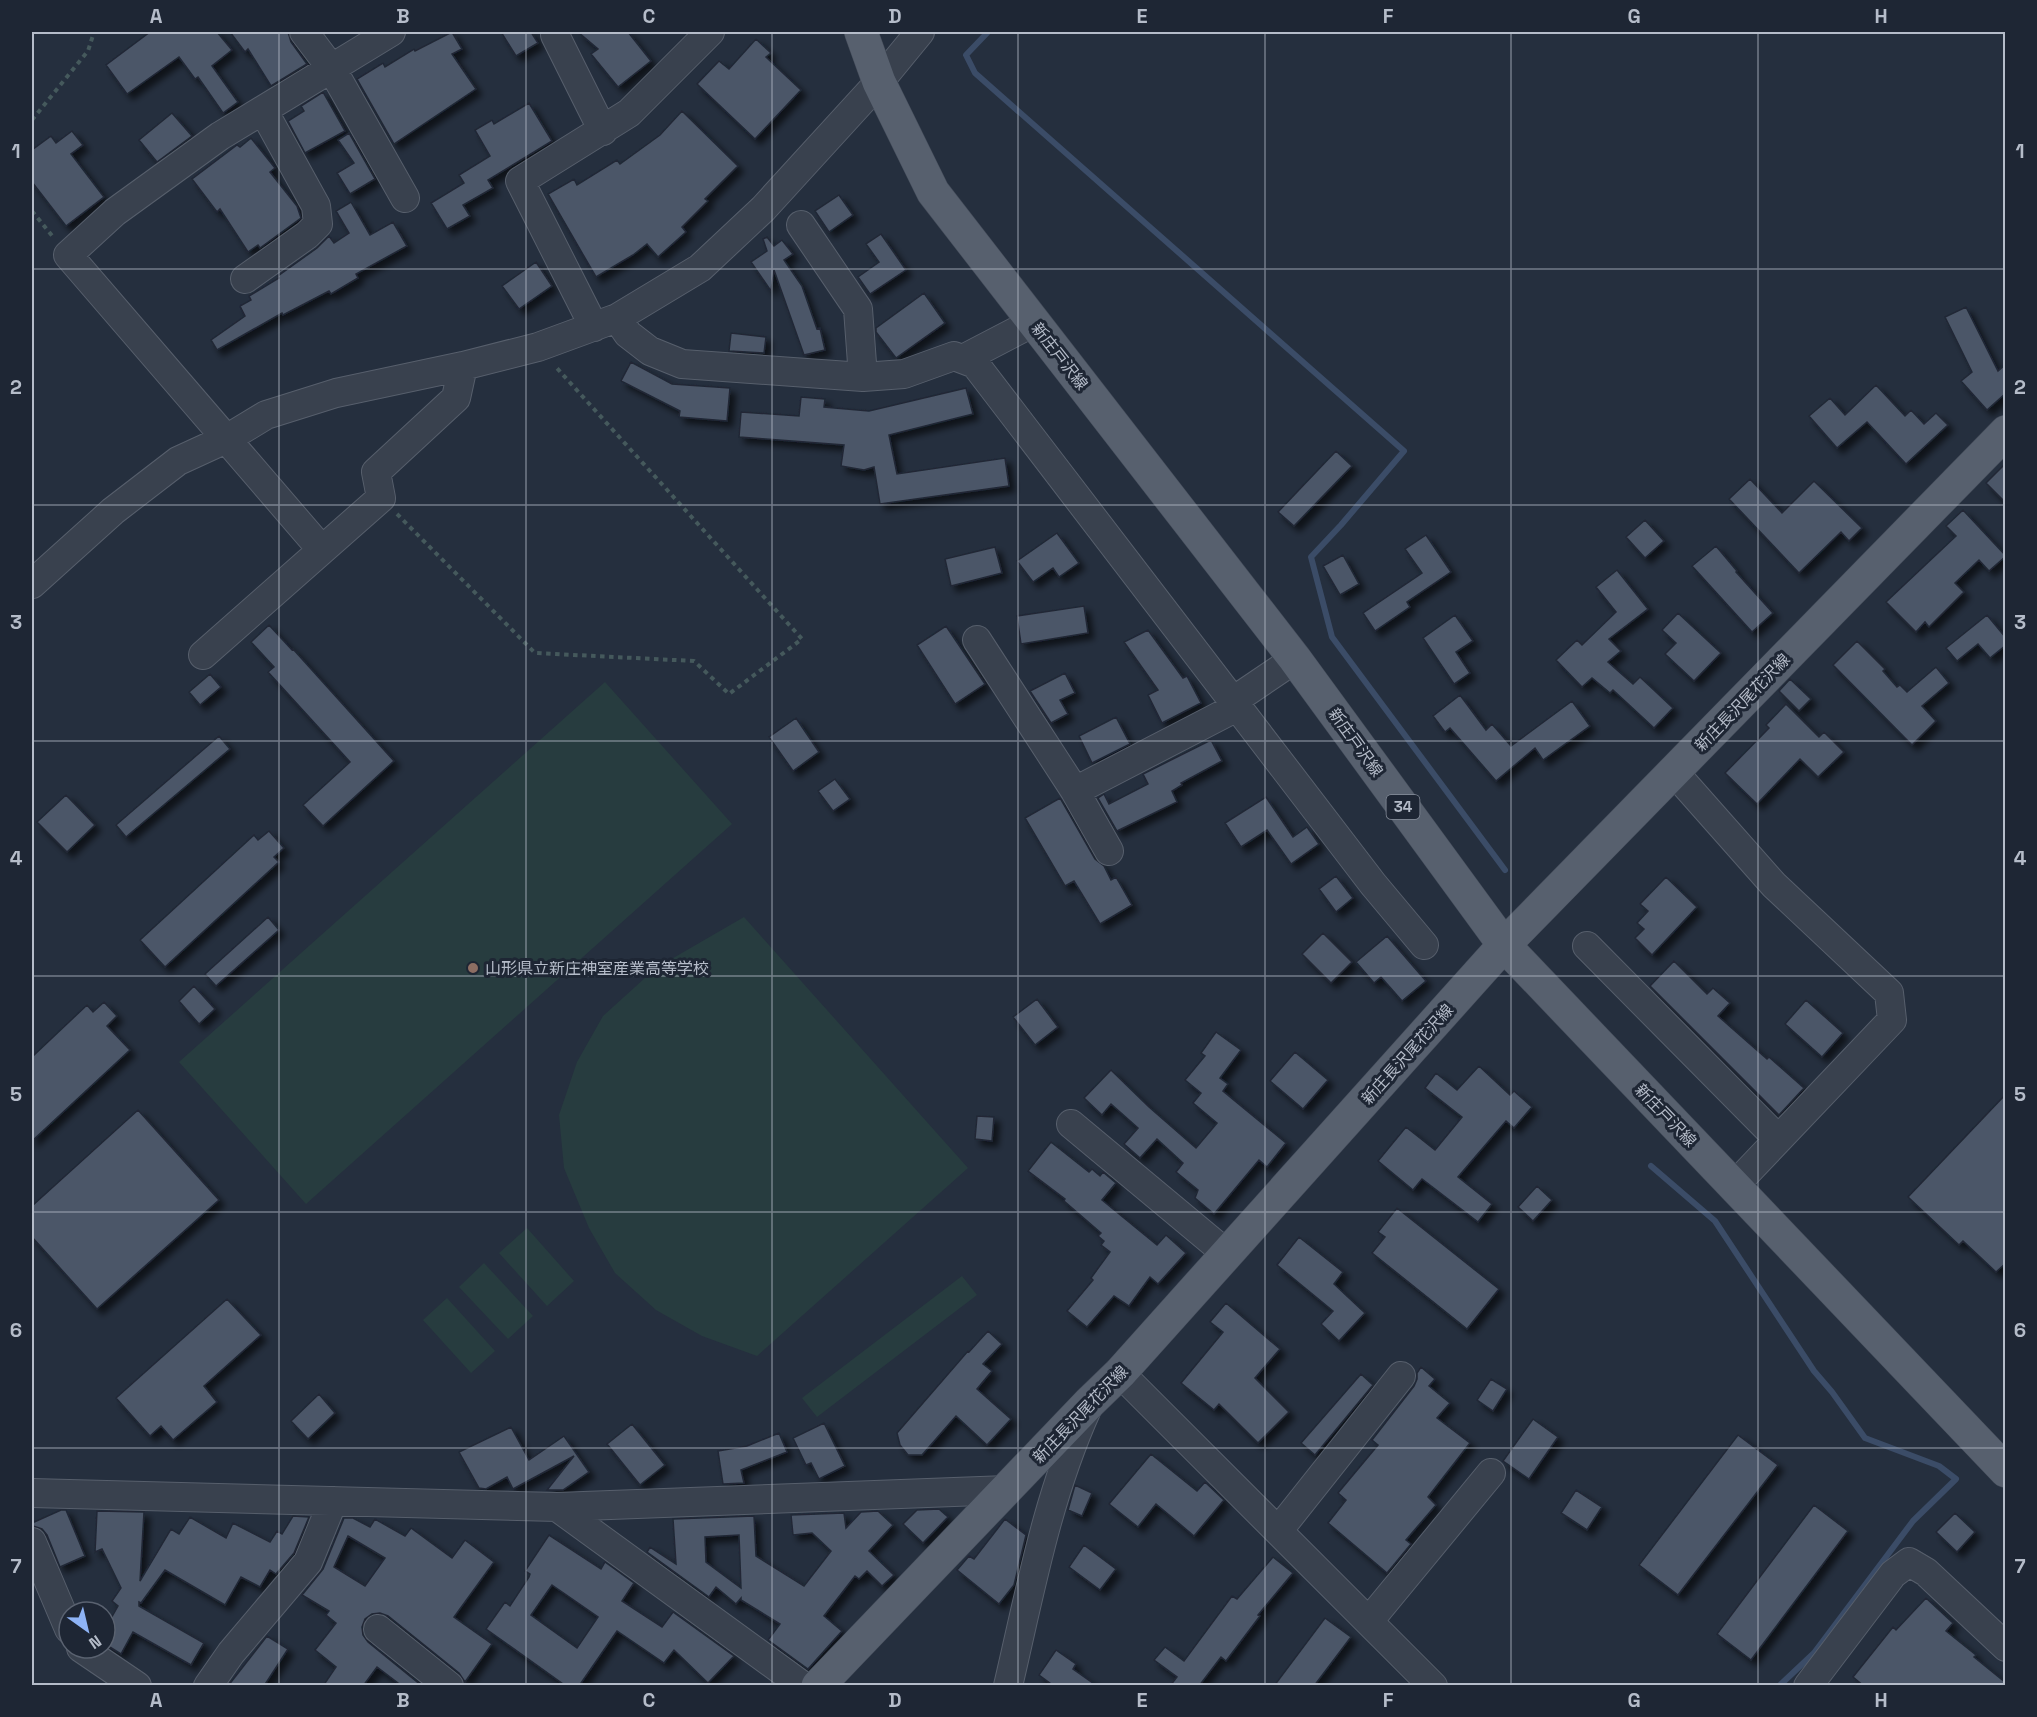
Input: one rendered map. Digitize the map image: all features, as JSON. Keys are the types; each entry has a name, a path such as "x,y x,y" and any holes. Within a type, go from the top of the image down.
{"main road":[{"name":"新庄戸沢線","path":"861,32 879,82 933,192 1294,659 1504,945 2006,1471"},
{"name":"新庄長沢尾花沢線","path":"818,1686 1120,1373 1504,945 2006,432"}],"street":[{"path":"304,32 332,69 405,198"},
{"path":"322,550 228,438 68,255 115,212 220,136 391,32"},
{"path":"556,32 555,35 603,131"},
{"path":"710,32 629,113 520,181 606,322 628,334 650,351 682,364 863,377 904,374 954,356 975,364 1373,884 1424,945"},
{"path":"32,584 112,511 178,461 228,438 266,415 336,393 463,366 538,347 606,322 700,268 763,208 879,82 920,32"},
{"path":"245,279 307,235 318,224 316,206 263,110"},
{"path":"801,225 858,309 863,377"},
{"path":"963,359 1034,322"},
{"path":"202,655 381,498 376,472 456,398 463,366"},
{"path":"977,640 1075,791 1109,851"},
{"path":"1075,791 1235,704 1294,659"},
{"path":"1674,772 1774,885 1889,993 1892,1020 1734,1186"},
{"path":"1587,946 1778,1139"},
{"path":"1071,1124 1227,1254"},
{"path":"1120,1373 1433,1686"},
{"path":"1278,1531 1401,1376"},
{"path":"1008,1686 1050,1508 1074,1438 1090,1402"},
{"path":"1369,1621 1491,1473"},
{"path":"32,1493 557,1508 1007,1490"},
{"path":"208,1686 231,1653 308,1562 333,1501"},
{"path":"557,1508 803,1686"},
{"path":"32,1542 41,1591 57,1613"},
{"path":"1808,1686 1893,1574 1909,1562 1926,1572 2006,1647"},
{"path":"378,1629 449,1686"},
{"path":"99,1660 137,1686"}],"path":[{"path":"32,120 88,51 94,32"},
{"path":"32,211 68,255"},
{"path":"381,498 535,653 694,661 729,694 802,639 538,347"}],"green space":[{"path":"605,682 732,824 306,1204 179,1062"},
{"path":"744,917 968,1168 757,1356 702,1336 656,1310 615,1273 589,1228 564,1168 559,1115 577,1062 603,1016 656,968"},
{"path":"527,1228 574,1281 547,1306 499,1253"},
{"path":"484,1263 533,1316 508,1339 459,1287"},
{"path":"962,1276 977,1295 817,1417 802,1398"},
{"path":"447,1298 495,1351 471,1373 423,1320"}],"building":[{"path":"150,32 217,32 232,50 212,66 238,102 223,113 198,77 195,79 179,57 127,94 106,65"},
{"path":"230,32 288,32 291,42 307,64 271,86 248,49 245,52"},
{"path":"452,32 462,49 452,54 476,89 394,144 357,79 383,63 385,67 414,49 415,51"},
{"path":"501,32 531,32 538,43 516,56"},
{"path":"578,32 628,32 651,61 618,87 591,54 598,49"},
{"path":"756,39 771,53 766,57 801,90 755,139 697,84 719,61 729,69"},
{"path":"323,92 345,131 305,153 288,121 304,111 301,106"},
{"path":"529,103 552,141 488,180 493,188 463,205 470,216 447,229 431,203 464,183 459,175 490,156 475,130 492,120 494,124"},
{"path":"682,111 738,166 705,199 708,201 682,227 686,232 658,257 647,244 596,277 548,194 574,179 577,185 617,160 620,164 660,135"},
{"path":"172,113 192,136 157,162 139,140"},
{"path":"72,131 83,145 71,154 104,197 66,226 32,182 32,150 51,136 56,143"},
{"path":"349,133 375,179 350,194 337,173 354,163 338,140"},
{"path":"251,138 275,168 270,172 297,206 301,218 260,248 258,245 248,252 220,209 217,212 192,179 237,145 240,147"},
{"path":"839,195 853,215 829,232 815,211"},
{"path":"351,202 370,235 393,222 407,246 356,274 358,278 331,294 329,291 283,315 282,313 217,350 211,340 245,316 240,306 251,300 249,296 279,278 278,276 317,248 329,236 334,243 349,233 336,211"},
{"path":"881,234 906,270 870,294 858,277 879,262 866,244"},
{"path":"767,237 774,246 782,240 793,254 784,260 802,286 817,329 820,328 825,350 804,355 774,270 771,291 751,262 767,251 763,239"},
{"path":"536,262 552,286 519,309 502,286"},
{"path":"924,293 945,323 896,358 876,332 876,328"},
{"path":"1966,307 1998,371 2006,364 2006,393 1987,410 1961,381 1972,372 1945,317"},
{"path":"731,333 766,337 764,353 729,351"},
{"path":"631,362 672,384 730,388 727,421 679,417 680,411 621,381"},
{"path":"1876,385 1905,416 1911,410 1924,424 1936,413 1948,425 1906,464 1867,422 1837,448 1809,416 1830,398 1845,415"},
{"path":"966,388 973,414 889,435 897,474 1005,458 1009,486 880,504 874,467 864,470 841,466 844,445 739,437 741,412 799,416 801,397 825,399 824,407 869,411"},
{"path":"1336,451 1352,466 1294,526 1278,512"},
{"path":"2006,463 2006,503 1986,483"},
{"path":"1750,479 1782,513 1814,481 1862,528 1849,541 1841,532 1799,573 1729,499"},
{"path":"1963,510 2006,556 1989,571 1979,560 1955,583 1964,592 1929,627 1925,622 1916,632 1886,602 1956,536 1946,526"},
{"path":"1645,520 1664,541 1645,558 1626,537"},
{"path":"1057,533 1079,563 1059,577 1053,568 1033,582 1017,561"},
{"path":"1426,535 1451,572 1407,602 1410,607 1375,631 1363,613 1422,573 1405,549"},
{"path":"1716,546 1773,613 1752,632 1692,566"},
{"path":"995,547 1002,573 951,586 945,559"},
{"path":"1343,555 1359,584 1340,595 1323,566"},
{"path":"1617,570 1648,609 1609,639 1621,651 1608,662 1633,684 1640,677 1673,708 1654,728 1613,690 1610,693 1592,678 1582,687 1556,660 1577,640 1582,645 1616,612 1596,587"},
{"path":"1084,606 1088,633 1021,644 1017,616"},
{"path":"1678,613 1721,653 1694,681 1665,654 1676,643 1662,630"},
{"path":"1455,615 1473,641 1456,652 1470,673 1454,684 1423,638"},
{"path":"1987,615 2006,638 2006,645 1990,658 1978,644 1957,661 1946,648"},
{"path":"269,625 394,761 323,826 303,805 350,762 268,672 274,667 251,642"},
{"path":"946,626 985,684 955,704 917,645"},
{"path":"1148,630 1183,678 1187,676 1201,703 1162,723 1148,695 1158,690 1124,642"},
{"path":"1857,641 1885,669 1883,671 1897,687 1900,685 1907,692 1936,667 1949,683 1922,706 1936,721 1912,745 1833,665"},
{"path":"1065,673 1075,693 1060,700 1068,714 1051,723 1030,691"},
{"path":"210,674 221,687 200,705 189,692"},
{"path":"1790,679 1811,699 1799,711 1779,691"},
{"path":"1460,695 1486,730 1492,724 1511,746 1572,701 1590,726 1543,760 1535,748 1496,781 1450,728 1445,732 1433,716"},
{"path":"1786,704 1819,737 1824,732 1844,752 1818,777 1800,759 1757,804 1725,773 1769,728 1766,725"},
{"path":"1116,717 1130,744 1092,763 1079,736"},
{"path":"796,718 819,752 793,771 769,737"},
{"path":"219,736 230,749 126,837 116,825"},
{"path":"1211,740 1222,761 1181,783 1182,785 1172,791 1177,802 1117,831 1098,798 1104,794 1109,804 1148,784 1143,774"},
{"path":"835,779 850,799 833,811 818,791"},
{"path":"66,795 95,825 67,852 37,822"},
{"path":"1266,797 1293,837 1307,827 1319,844 1291,864 1267,830 1241,847 1225,823"},
{"path":"1060,798 1095,859 1104,866 1111,880 1116,877 1132,905 1100,924 1074,881 1065,886 1025,818"},
{"path":"269,831 284,848 274,857 279,862 165,967 140,940 254,835 258,840"},
{"path":"1336,876 1353,898 1336,912 1319,889"},
{"path":"1666,877 1697,907 1652,955 1635,938 1644,929 1637,923 1648,911 1640,904"},
{"path":"268,917 279,930 216,986 205,974"},
{"path":"1323,933 1352,962 1331,983 1302,954"},
{"path":"1387,936 1426,981 1402,1001 1381,977 1374,983 1356,962"},
{"path":"1674,961 1707,994 1713,988 1730,1003 1718,1016 1804,1088 1779,1115 1650,986"},
{"path":"194,986 215,1009 199,1024 179,1001"},
{"path":"1037,999 1058,1027 1035,1045 1013,1017"},
{"path":"1806,1000 1843,1033 1822,1057 1785,1024"},
{"path":"104,1002 117,1016 107,1026 130,1050 32,1141 32,1057 87,1005 93,1012"},
{"path":"1216,1032 1241,1050 1220,1078 1228,1084 1223,1091 1286,1143 1267,1167 1259,1160 1214,1214 1195,1198 1198,1190 1176,1172 1183,1163 1157,1139 1140,1158 1124,1144 1138,1128 1111,1104 1102,1115 1084,1098 1111,1070 1196,1148 1217,1123 1193,1103 1201,1093 1185,1080 1205,1056 1201,1053"},
{"path":"1295,1052 1328,1080 1303,1109 1270,1081"},
{"path":"1479,1066 1510,1095 1514,1091 1532,1107 1514,1128 1506,1121 1458,1177 1492,1204 1478,1222 1422,1179 1413,1190 1378,1161 1406,1127 1435,1150 1462,1117 1425,1088 1436,1073 1457,1090"},
{"path":"2006,1094 2006,1263 1996,1272 1963,1241 1959,1245 1908,1197"},
{"path":"138,1110 219,1200 97,1309 32,1237 32,1206"},
{"path":"977,1116 994,1117 992,1141 975,1139"},
{"path":"1051,1142 1089,1172 1092,1169 1100,1176 1103,1172 1116,1183 1102,1200 1157,1245 1166,1235 1186,1253 1158,1284 1150,1277 1129,1306 1114,1296 1087,1327 1067,1311 1093,1280 1091,1278 1110,1252 1101,1245 1104,1241 1098,1236 1101,1233 1064,1201 1065,1199 1028,1171"},
{"path":"1537,1186 1552,1200 1533,1221 1518,1207"},
{"path":"1397,1208 1499,1289 1467,1329 1372,1253 1385,1237 1378,1232"},
{"path":"1299,1237 1343,1272 1334,1284 1365,1313 1339,1341 1321,1324 1333,1311 1277,1265"},
{"path":"227,1299 261,1335 204,1386 217,1402 173,1440 161,1426 150,1436 116,1398"},
{"path":"1226,1303 1280,1349 1255,1378 1289,1412 1258,1443 1219,1404 1214,1410 1181,1383 1223,1332 1210,1322"},
{"path":"988,1331 1002,1344 983,1364 992,1371 977,1389 1011,1419 987,1445 956,1416 922,1455 908,1455 900,1445 897,1433"},
{"path":"1421,1367 1435,1379 1429,1386 1450,1403 1437,1418 1470,1443 1428,1497 1436,1505 1406,1540 1411,1544 1387,1573 1328,1523 1346,1500 1338,1493 1378,1445 1372,1440 1414,1386"},
{"path":"1361,1374 1373,1385 1315,1455 1301,1443"},
{"path":"1491,1379 1507,1389 1493,1411 1477,1400"},
{"path":"319,1394 335,1413 308,1439 291,1421"},
{"path":"1533,1419 1558,1437 1529,1479 1503,1461"},
{"path":"824,1423 845,1466 819,1479 811,1463 806,1465 793,1438"},
{"path":"632,1424 665,1465 640,1485 607,1444"},
{"path":"511,1427 529,1460 564,1436 589,1472 563,1490 547,1490 574,1456 513,1489 507,1477 486,1489 479,1488 459,1452"},
{"path":"779,1433 787,1452 741,1470 744,1483 723,1484 718,1451 747,1446"},
{"path":"1738,1435 1778,1465 1678,1595 1639,1565"},
{"path":"1151,1454 1197,1491 1205,1482 1224,1500 1194,1536 1156,1504 1138,1527 1109,1504"},
{"path":"1075,1485 1092,1493 1082,1516 1068,1510"},
{"path":"1576,1490 1602,1507 1587,1530 1561,1513"},
{"path":"1814,1505 1848,1531 1751,1660 1717,1634"},
{"path":"939,1509 948,1517 923,1543 903,1524 917,1510"},
{"path":"66,1510 85,1556 60,1567 47,1535 32,1523"},
{"path":"97,1511 144,1512 140,1581 171,1529 179,1534 190,1517 226,1538 233,1523 270,1542 277,1531 282,1534 293,1516 309,1517 294,1553 276,1574 270,1570 260,1587 241,1577 225,1605 165,1570 141,1603 139,1602 139,1606 204,1643 191,1665 133,1632 121,1654 117,1652 118,1606 117,1600 113,1600 121,1588 102,1549 95,1552"},
{"path":"878,1511 893,1525 869,1551 894,1575 882,1586 867,1571 859,1579 855,1576 824,1616 842,1631 808,1669 768,1640 780,1624 741,1598 736,1604 716,1587 709,1597 647,1552 650,1547 676,1564 673,1519 754,1516 756,1556 804,1586 831,1551 812,1533 793,1535 791,1515 844,1513 846,1528 861,1512","holes":["739,1535 741,1588 706,1562 705,1537"]},
{"path":"1955,1513 1975,1532 1957,1552 1936,1532"},
{"path":"344,1518 353,1518 370,1527 375,1519 405,1536 411,1528 452,1558 465,1540 494,1562 454,1617 492,1644 465,1682 459,1673 388,1616 380,1613 372,1614 365,1619 362,1627 363,1635 368,1642 422,1686 402,1686 377,1667 363,1686 323,1686 336,1667 315,1650 336,1623 326,1615 329,1611 302,1595 323,1569","holes":["348,1536 385,1558 365,1586 334,1567"]},
{"path":"1005,1519 1026,1535 1014,1585 999,1604 957,1570 969,1556 974,1559"},
{"path":"549,1535 601,1569 605,1562 634,1583 622,1601 662,1627 673,1612 734,1656 708,1683 674,1650 664,1663 617,1631 579,1686 566,1686 486,1629 505,1602 510,1606 529,1577 530,1574 525,1571","holes":["552,1585 598,1617 577,1648 531,1615"]},
{"path":"1084,1545 1116,1569 1100,1590 1069,1567"},
{"path":"1273,1557 1293,1573 1258,1615 1260,1616 1226,1661 1221,1657 1199,1686 1170,1686 1177,1677 1154,1660 1165,1647 1184,1661 1232,1596 1237,1599"},
{"path":"1926,1598 1953,1623 1946,1631 1976,1655 1974,1657 2006,1683 2006,1686 1864,1686 1853,1677 1893,1627 1896,1630"},
{"path":"1325,1618 1351,1637 1314,1686 1274,1686"},
{"path":"267,1636 288,1649 264,1686 228,1686"},
{"path":"1056,1650 1076,1664 1073,1669 1097,1686 1054,1686 1039,1675"}],"waterway":[{"path":"988,32 966,55 975,73 1404,451 1311,557 1332,637 1505,870"},
{"path":"1651,1166 1715,1221 1814,1371 1865,1438 1939,1466 1956,1479 1913,1521 1814,1653 1779,1686"}],"place":[{"name":"山形県立新庄神室産業高等学校","path":"473,968"}]}
